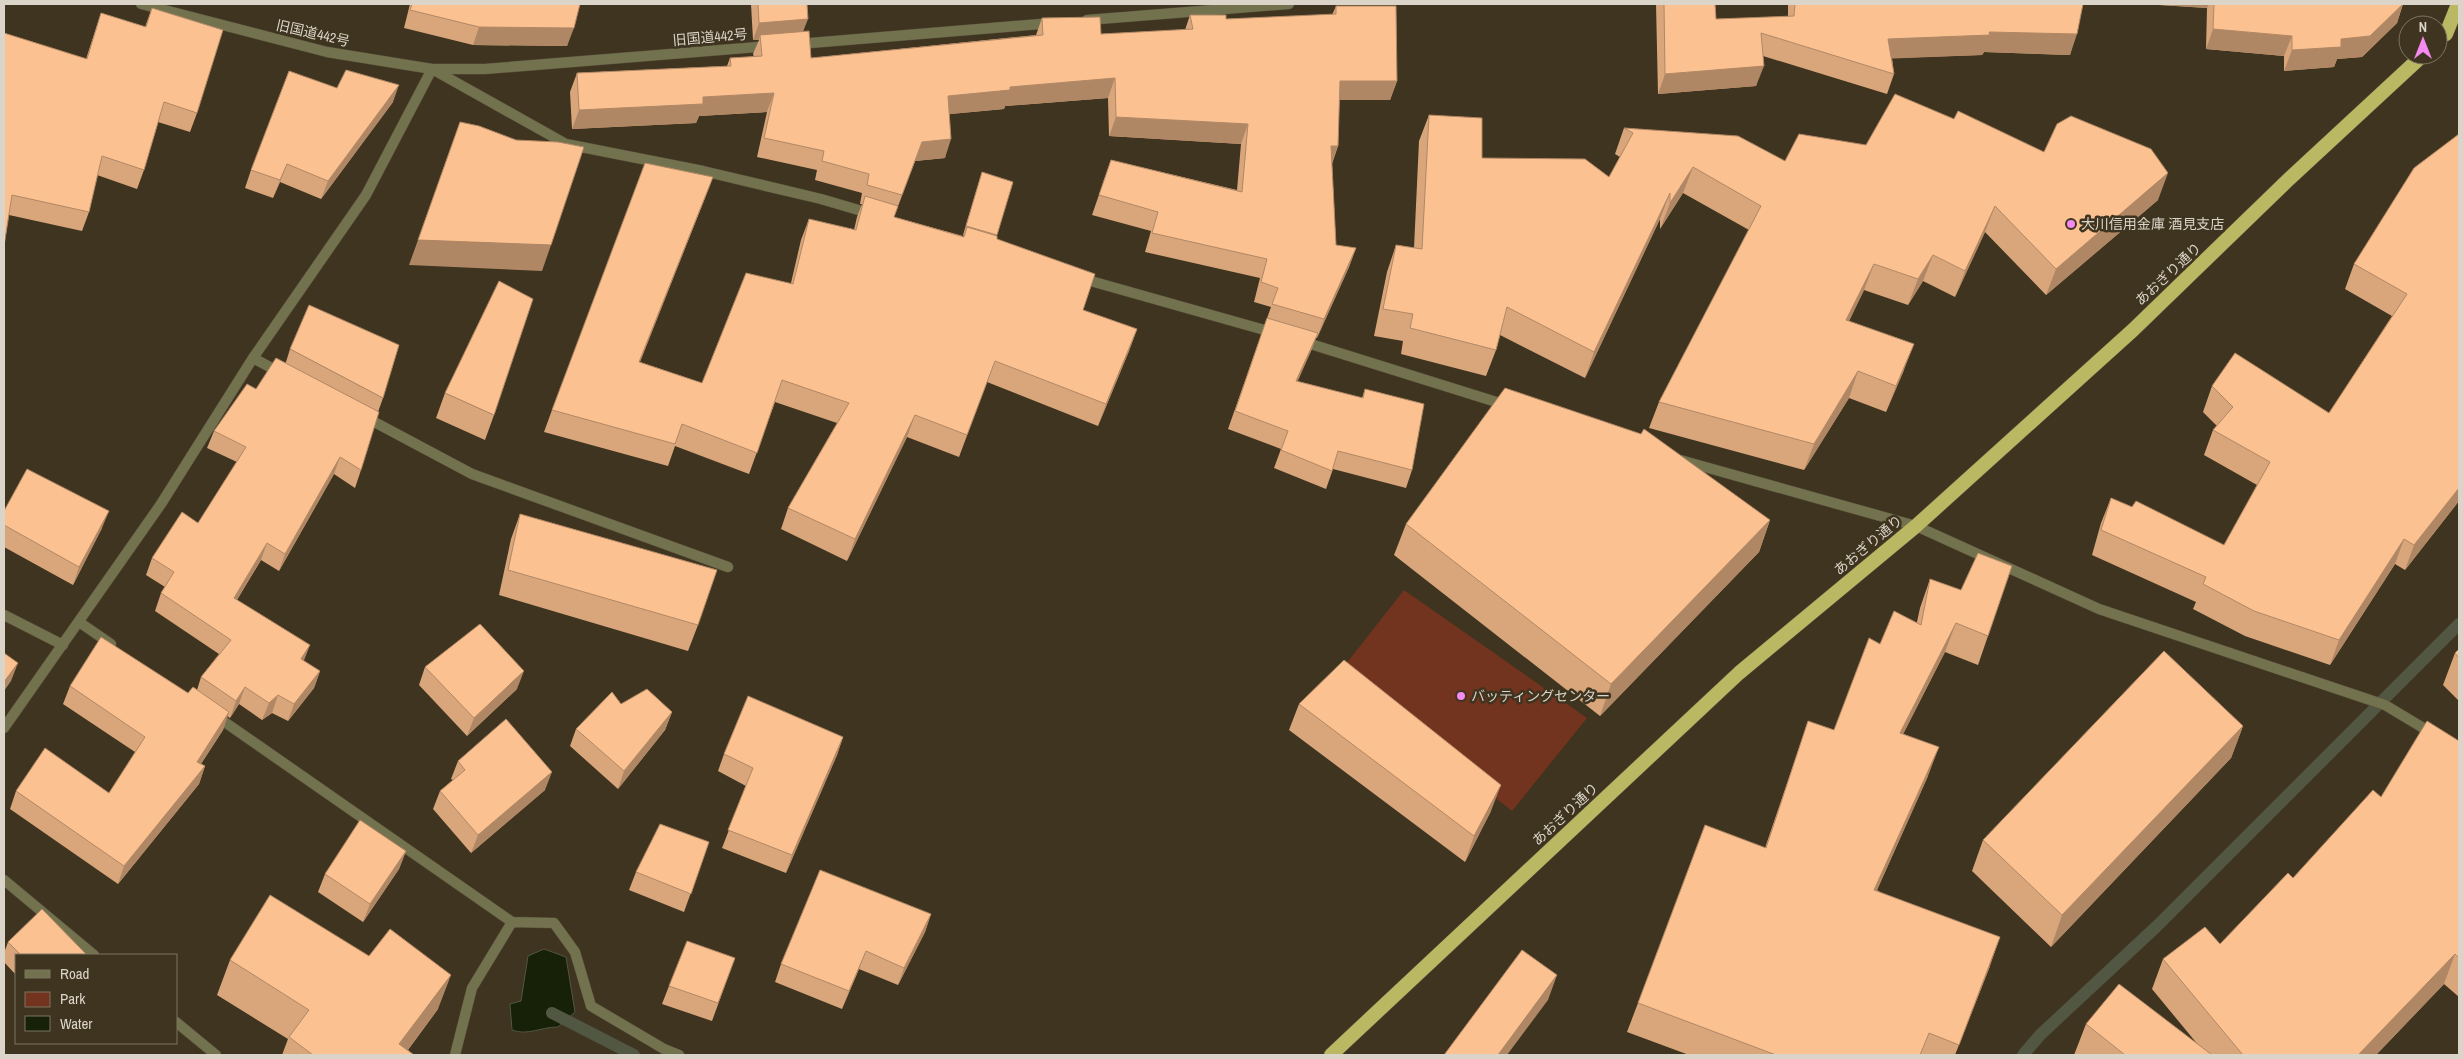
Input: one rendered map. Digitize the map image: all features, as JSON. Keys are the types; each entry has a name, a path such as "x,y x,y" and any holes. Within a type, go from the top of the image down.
{"highway":[{"path":"2448,25 2458,4"},
{"path":"2448,32 2459,23"},
{"name":"あおぎり通り","path":"1331,1055 1739,673 1916,526 2133,330 2289,179 2412,65"}],"street":[{"name":"旧国道442号","path":"141,4 327,52 432,69 486,69 1061,22"},
{"path":"1080,21 1289,4"},
{"path":"4,728 161,504 253,358 366,195 432,69 566,144 703,171 821,199 887,219"},
{"path":"1074,276 1248,325 1518,409"},
{"path":"253,358 288,377"},
{"path":"358,414 472,474 728,567"},
{"path":"1669,457 1916,526 2099,609 2385,705 2443,740"},
{"path":"4,615 63,645"},
{"path":"79,622 120,650"},
{"path":"210,712 512,922 554,923 574,952 591,1006 664,1050 679,1055"},
{"path":"4,880 93,954"},
{"path":"455,1055 472,988 512,922"},
{"path":"178,1024 216,1055"}],"green space":[{"name":"バッティングセンター","path":"1404,590 1587,718 1512,811 1338,674"}],"water":[{"path":"544,949 566,957 575,1012 558,1027 529,1032 512,1030 510,1004 521,1001 528,956"}],"building":[{"path":"412,4 580,4 574,28 479,27 410,10"},
{"path":"758,4 807,4 808,19 759,23"},
{"path":"1664,4 1715,4 1716,19 1794,16 1795,4 2083,4 2077,34 1989,32 1990,35 1888,39 1894,74 1761,33 1764,66 1665,74"},
{"path":"2214,4 2403,4 2370,36 2341,39 2341,47 2292,50 2292,36 2213,29"},
{"path":"1336,6 1396,6 1397,81 1340,81 1338,146 1331,146 1336,245 1356,248 1324,319 1272,304 1278,288 1261,282 1267,259 1152,233 1158,212 1099,195 1111,160 1242,192 1248,124 1116,117 1115,78 1010,87 1010,90 948,96 951,139 922,142 902,195 867,185 869,174 822,161 824,151 764,138 774,93 703,97 703,104 579,110 577,73 731,66 730,58 762,56 760,35 809,31 811,58 1043,35 1042,18 1100,17 1101,34 1193,29 1190,15 1226,15 1226,19 1336,14"},
{"path":"152,8 223,30 197,113 164,102 144,170 102,156 89,212 12,195 4,246 4,33 87,59 101,13 146,27"},
{"path":"346,70 399,85 328,181 287,164 280,180 251,170 289,71 337,88"},
{"path":"1895,94 1954,119 1958,111 2044,152 2057,124 2071,116 2151,149 2168,173 2056,269 1995,206 1965,271 1933,255 1918,279 1874,264 1846,320 1914,344 1896,386 1858,371 1814,444 1659,402 1761,206 1693,167 1670,203 1670,193 1594,352 1507,307 1496,350 1410,328 1413,314 1383,309 1396,245 1422,249 1429,115 1482,118 1482,158 1585,159 1609,177 1633,133 1624,128 1738,136 1785,161 1799,134 1866,145"},
{"path":"460,122 479,126 516,140 558,142 584,147 551,245 418,240"},
{"path":"2459,134 2459,488 2414,545 2404,539 2339,640 2254,611 2203,584 2206,577 2101,530 2111,498 2132,507 2136,501 2224,545 2270,462 2213,430 2233,407 2212,386 2235,353 2329,413 2407,294 2354,264 2414,168"},
{"path":"645,163 713,177 639,362 702,383 746,273 793,284 809,219 856,230 865,196 898,206 894,217 964,237 967,227 997,236 997,239 1095,274 1083,310 1137,329 1106,404 995,361 967,435 915,415 855,539 788,508 849,403 782,380 757,453 682,424 675,444 552,410"},
{"path":"982,172 1013,182 997,235 966,226"},
{"path":"499,281 533,299 494,415 445,393"},
{"path":"309,305 399,345 383,398 290,349"},
{"path":"1267,318 1318,333 1296,381 1363,398 1365,389 1424,404 1412,470 1338,451 1332,471 1281,450 1288,431 1235,411"},
{"path":"276,358 379,412 361,470 340,457 285,554 267,543 234,598 310,645 301,659 320,671 294,704 278,695 269,703 245,687 236,701 201,677 231,640 161,593 174,572 152,558 182,512 198,523 246,447 214,431 247,384 256,389"},
{"path":"1505,388 1641,434 1644,429 1770,520 1611,684 1406,524"},
{"path":"27,469 109,511 79,567 4,525 4,511"},
{"path":"520,514 717,570 698,625 508,570"},
{"path":"1978,553 2012,566 1988,636 1956,623 1900,733 1939,747 1874,890 2000,937 1959,1045 1929,1033 1920,1055 1776,1055 1638,1003 1705,825 1766,848 1808,721 1834,730 1869,638 1880,644 1894,611 1921,625 1930,579 1961,590"},
{"path":"480,624 524,671 474,718 425,667"},
{"path":"101,637 188,693 193,687 229,712 197,762 205,766 124,866 16,791 45,748 109,793 145,737 70,686"},
{"path":"2459,649 2459,658 2455,653"},
{"path":"2164,651 2243,726 2062,915 1983,840"},
{"path":"4,653 18,663 4,682"},
{"path":"1344,660 1501,785 1474,836 1299,704"},
{"path":"647,689 672,712 624,771 576,729 612,692 621,704"},
{"path":"748,696 843,737 792,855 728,830 753,768 724,754"},
{"path":"506,719 552,772 478,835 440,791 465,770 458,761"},
{"path":"2427,721 2459,741 2459,958 2455,954 2358,1055 2243,1055 2163,959 2205,927 2220,944 2288,873 2293,878 2373,790 2381,797"},
{"path":"360,820 406,851 370,904 325,874"},
{"path":"660,824 709,842 691,894 636,872"},
{"path":"820,870 931,914 904,968 866,951 849,991 781,964"},
{"path":"270,895 369,956 390,929 451,975 399,1044 414,1055 313,1055 289,1037 309,1010 230,960"},
{"path":"42,909 86,954 20,954 8,942"},
{"path":"687,941 735,958 718,1003 669,986"},
{"path":"1522,950 1557,975 1498,1055 1444,1055"},
{"path":"2119,984 2212,1055 2125,1055 2086,1024"}],"waterway":[{"path":"2023,1055 2040,1035 2156,927 2459,624"},
{"path":"552,1013 634,1055"}],"place":[{"name":"大川信用金庫 酒見支店","path":"2071,224"},
{"name":"バッティングセンター","path":"1461,696"}]}
